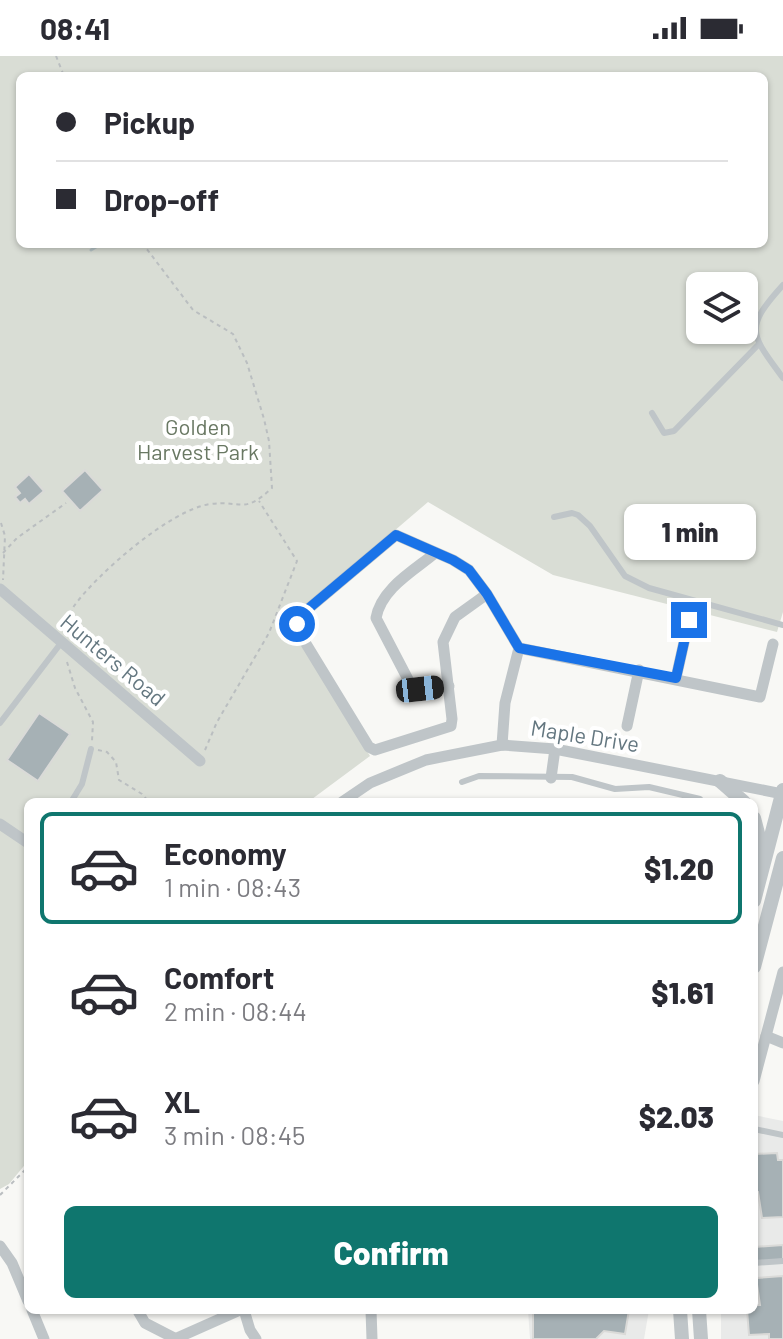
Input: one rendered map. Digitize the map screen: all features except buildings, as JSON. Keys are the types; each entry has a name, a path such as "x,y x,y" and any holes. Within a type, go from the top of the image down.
{"street":[{"path":"487,594 455,617 445,636 442,648 449,686 451,726 372,749 331,688 297,629 302,614 393,536 400,536 453,560 469,570 487,594 519,648 505,703 502,745"},
{"path":"434,554 390,590 376,618 412,687 449,686"},
{"name":"Hunters Road","path":"2,591 200,761"},
{"path":"676,678 689,620"},
{"path":"519,648 760,697 773,644"},
{"path":"627,726 639,670"},
{"name":"Maple Drive","path":"348,798 370,783 426,760 502,745 555,749 783,793"},
{"path":"551,778 555,749"},
{"path":"720,781 739,798"},
{"path":"758,886 783,793"},
{"path":"0,824 24,840"},
{"path":"758,833 765,860"},
{"path":"758,952 783,858"},
{"path":"758,1066 783,972"},
{"path":"766,1036 783,1043"},
{"path":"0,1246 12,1263 24,1292"},
{"path":"34,1314 44,1339"},
{"path":"140,1314 145,1323 177,1339 233,1314"},
{"path":"244,1314 256,1339"},
{"path":"371,1314 372,1339"},
{"path":"680,1314 682,1339"},
{"path":"699,1314 701,1339"}],"lane":[{"path":"758,320 764,306 783,285"},
{"path":"652,413 664,433 674,431 759,344 783,378"},
{"path":"554,517 572,513 578,515 604,545 621,573 649,588 783,625"},
{"path":"0,723 61,643"},
{"path":"73,798 82,784 91,749"},
{"path":"462,782 479,776 581,778 615,789 649,787 696,798"},
{"path":"758,1132 783,1135"},
{"path":"758,1263 783,1261"}],"path":[{"path":"91,749 93,722 75,688 61,643 73,608 132,547 166,523 210,504 242,506 259,500 272,488 269,441 247,363 233,334 193,310 146,248"},
{"path":"200,761 217,722 269,633 297,561 259,500"},
{"path":"3,553 17,538 66,503"},
{"path":"1,523 5,536 2,591"},
{"path":"107,752 116,762 119,780 146,798"},
{"path":"0,1195 24,1171"}],"shaded area":[{"path":"758,1116 783,1121 783,1339 721,1339 721,1314 758,1314"},
{"path":"528,1314 648,1314 644,1339 530,1339"}],"green space":[{"name":"Golden Harvest Park","path":"0,56 783,56 783,612 777,632 553,575 428,502 290,620 370,756 313,798 24,798 24,1166 9,1184 0,1189"}],"route":[{"path":"297,624 302,614 396,535 469,570 519,648 676,678 689,620"}]}
